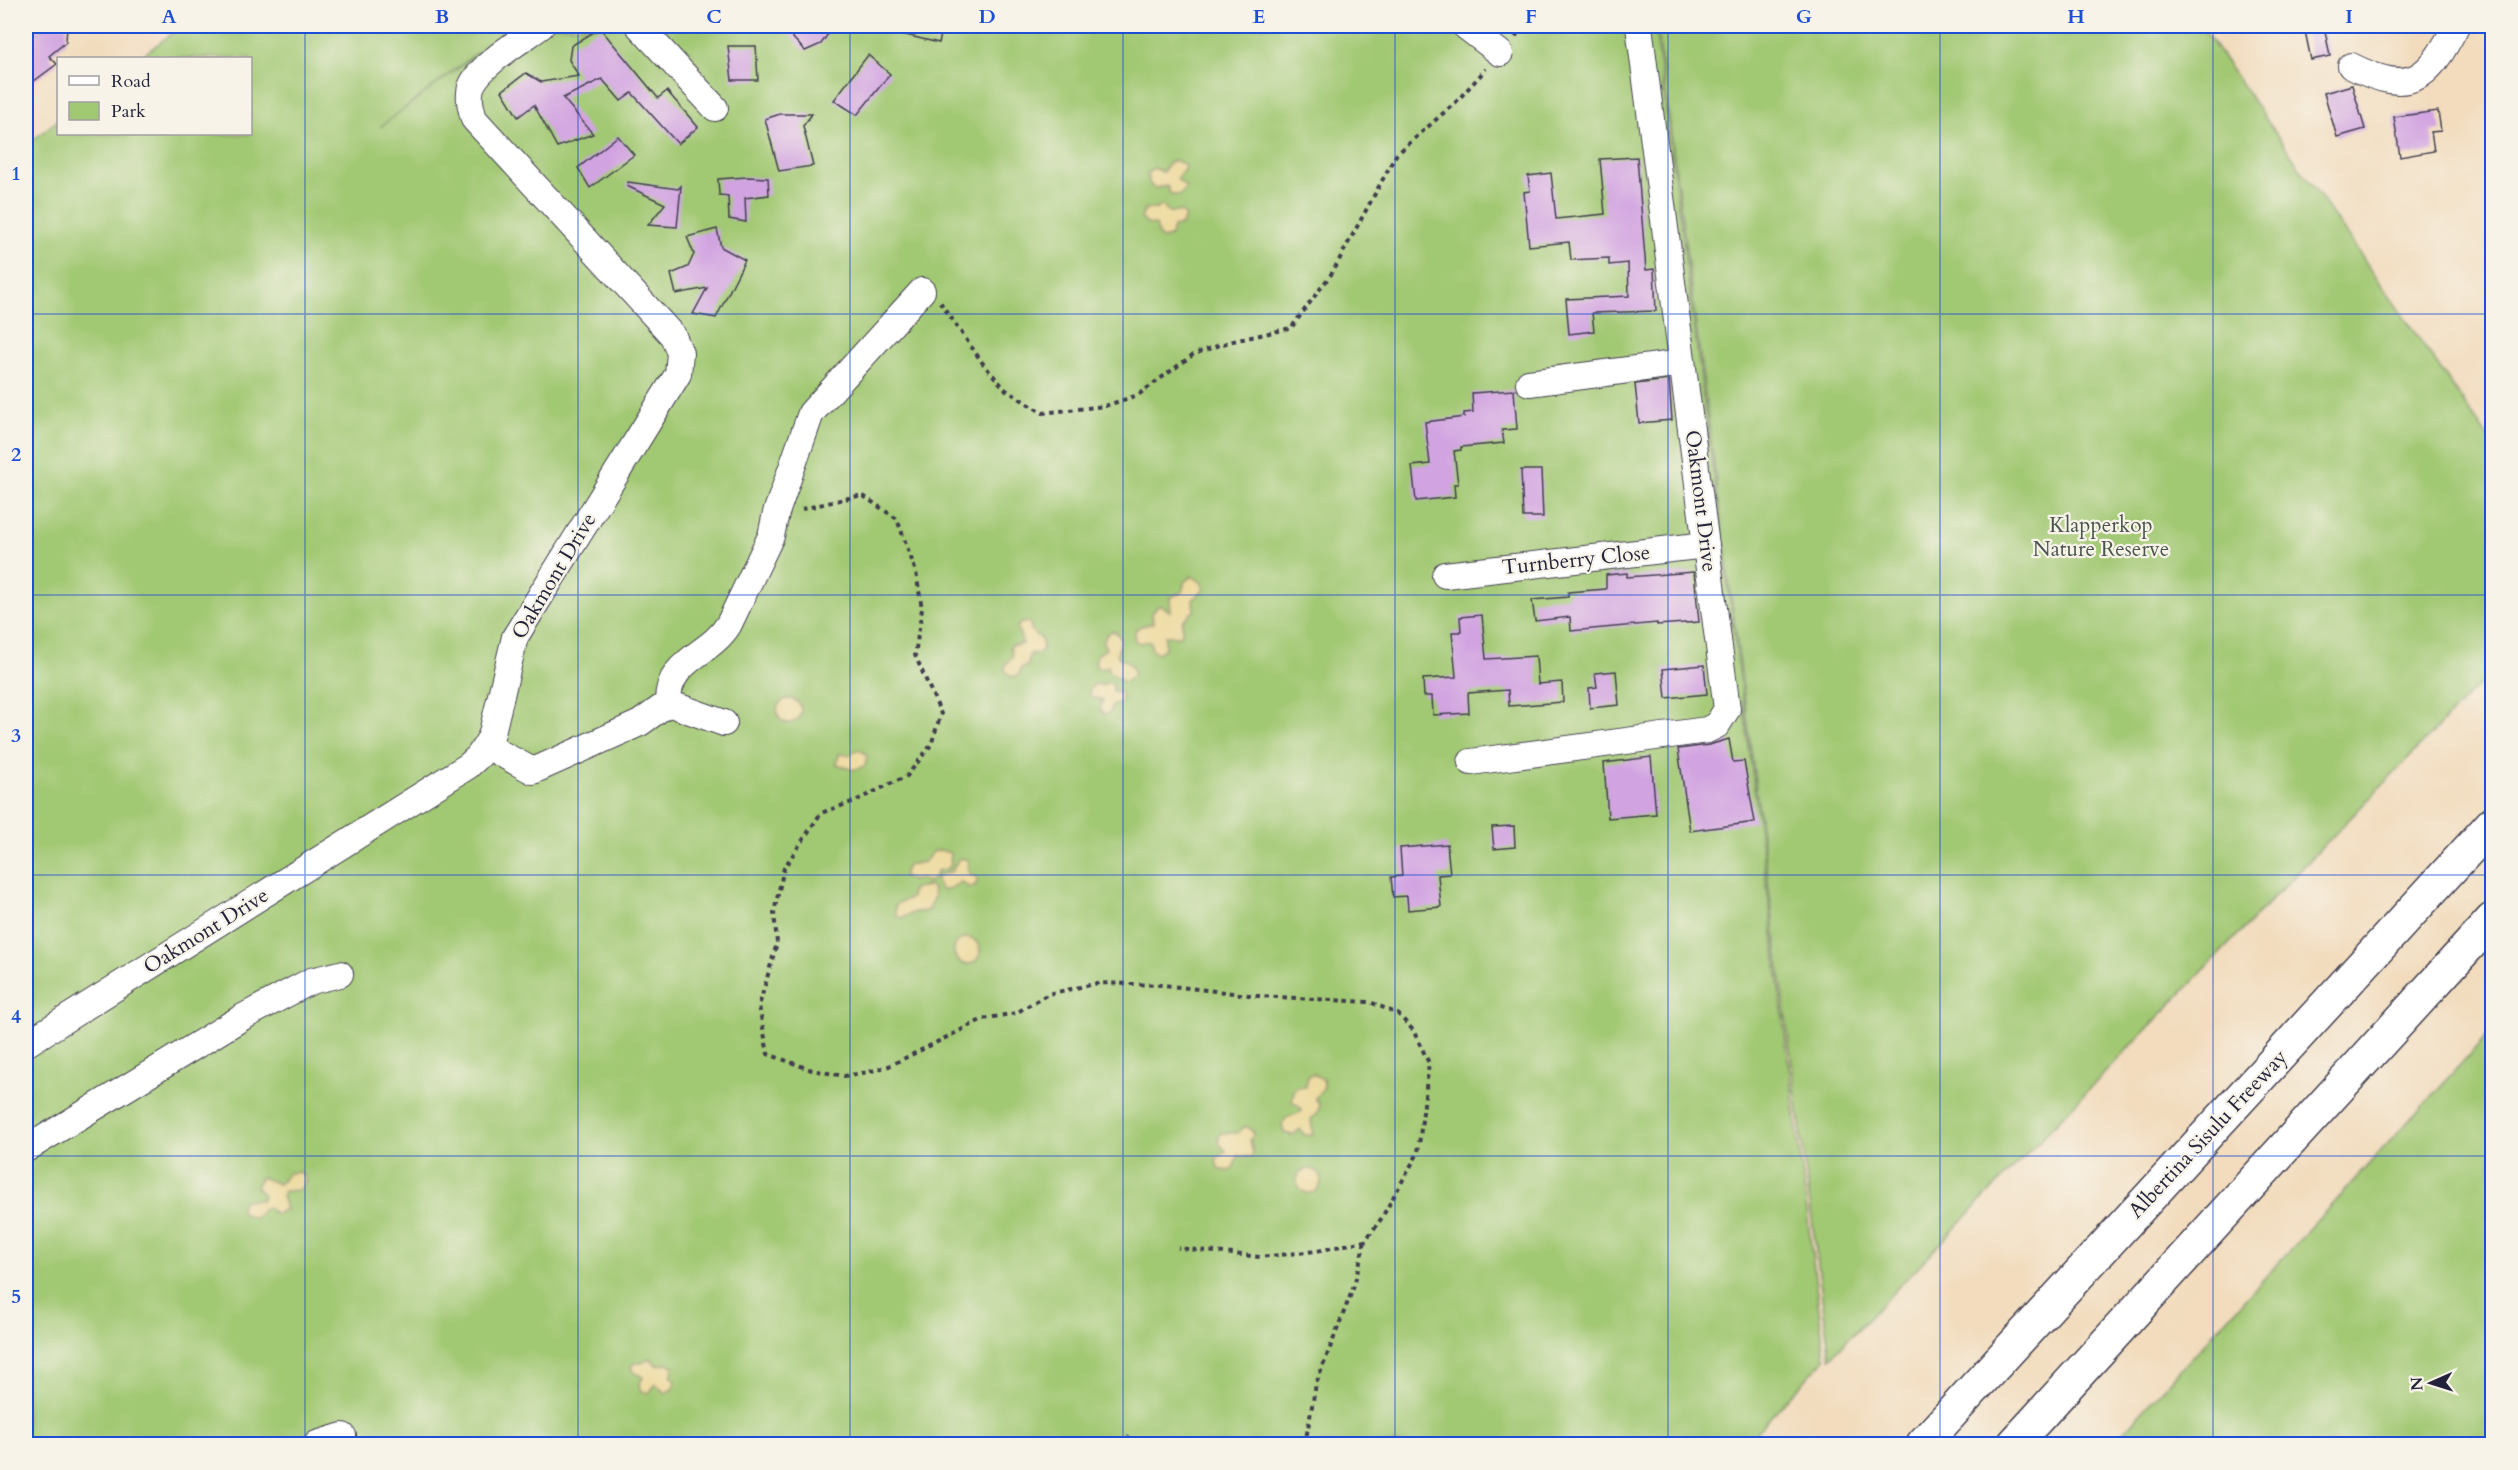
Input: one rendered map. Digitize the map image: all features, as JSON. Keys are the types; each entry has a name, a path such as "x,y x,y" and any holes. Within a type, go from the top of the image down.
{"highway":[{"name":"Albertina Sisulu Freeway","path":"1923,1444 2493,824"},
{"path":"2014,1444 2493,920"}],"street":[{"name":"Oakmont Drive","path":"26,1044 468,766 487,746 495,727 515,637 674,381 680,369 681,359 673,336 474,119 469,96 471,85 481,72 541,26"},
{"path":"639,26 715,108"},
{"path":"1464,26 1500,54"},
{"name":"Oakmont Drive","path":"1471,762 1701,731 1717,725 1726,714 1727,701 1639,26"},
{"path":"2351,66 2385,80 2418,79 2436,60 2456,26"},
{"path":"668,703 667,692 679,668 722,636 771,536 776,513 811,413 922,291"},
{"path":"1529,383 1682,363"},
{"name":"Turnberry Close","path":"1445,575 1706,545"},
{"path":"487,746 533,771 640,723 668,703"},
{"path":"668,703 724,723"},
{"path":"26,1149 243,1017 311,981 340,974"},
{"path":"317,1444 343,1436"}],"path":[{"path":"922,291 940,303 969,346 1006,390 1043,413 1105,406 1138,395 1194,354 1230,342 1291,328 1332,273 1396,155 1456,102 1523,26"},
{"path":"771,536 803,509 862,495 897,519 916,572 922,609 915,655 941,714 931,745 907,776 855,801 821,813 784,868 774,912 777,943 759,1006 768,1054 812,1070 844,1076 868,1072 889,1066 982,1020 1016,1013 1048,994 1099,983 1163,985 1258,996 1370,1002 1398,1014 1413,1030 1429,1063 1418,1153 1381,1219 1365,1241 1354,1286 1316,1384 1305,1444"},
{"path":"1178,1248 1260,1257 1317,1251 1365,1241"},
{"path":"1124,1444 1129,1436"}],"green space":[{"path":"182,26 512,26 380,127 514,26 1655,26 1769,901 1825,1359 1745,1444 26,1444 26,145 57,121 57,135 252,135 252,57 140,57"},
{"name":"Klapperkop Nature Reserve","path":"1657,26 2201,26 2492,443 2492,671 1830,1358"},
{"path":"2492,1030 2492,1444 2112,1444"}],"sand":[{"path":"1174,160 1184,164 1185,168 1177,179 1186,187 1181,195 1171,195 1167,186 1155,188 1150,185 1147,174 1154,168 1163,172"},
{"path":"1162,205 1169,212 1181,212 1185,215 1182,225 1173,227 1171,236 1163,239 1159,237 1156,225 1147,224 1141,218 1145,209 1157,209"},
{"path":"1192,576 1201,582 1204,589 1193,600 1194,611 1182,621 1182,633 1179,636 1165,636 1165,648 1158,653 1152,650 1150,641 1139,643 1135,640 1137,629 1153,623 1152,613 1158,606 1171,612 1170,597 1183,592 1184,582"},
{"path":"1029,622 1033,633 1041,638 1043,649 1039,653 1030,654 1028,665 1021,668 1019,675 1011,677 1005,670 1005,665 1013,657 1010,647 1023,644 1017,627 1021,623"},
{"path":"1112,631 1116,632 1121,639 1117,654 1119,658 1128,662 1134,671 1133,676 1124,682 1108,671 1108,666 1100,669 1095,665 1097,655 1106,649 1103,642 1107,634"},
{"path":"1108,682 1113,685 1113,692 1121,693 1122,701 1120,704 1112,705 1110,713 1103,714 1100,709 1103,700 1090,697 1090,689 1095,684 1102,685"},
{"path":"789,699 798,702 801,711 798,720 789,723 780,720 777,711 780,702"},
{"path":"856,750 864,752 867,756 865,766 853,770 837,764 839,754 851,755"},
{"path":"940,850 950,853 951,865 947,869 937,871 934,879 927,882 919,878 912,881 903,876 907,865 924,862 933,852"},
{"path":"959,858 968,860 968,872 977,878 977,884 970,888 961,882 948,890 941,890 936,881 938,876 952,871"},
{"path":"930,886 934,896 927,911 915,912 901,918 896,916 895,907 898,903 911,898 912,889"},
{"path":"967,938 976,942 980,951 976,960 967,964 958,960 954,951 958,942"},
{"path":"1312,1074 1323,1079 1324,1085 1315,1098 1320,1105 1317,1114 1311,1119 1313,1135 1304,1135 1300,1129 1293,1135 1284,1133 1282,1125 1286,1118 1301,1112 1302,1109 1292,1101 1294,1090 1298,1087 1306,1087 1308,1076"},
{"path":"1244,1127 1248,1127 1254,1133 1250,1140 1252,1157 1238,1156 1233,1168 1229,1171 1218,1169 1216,1159 1226,1151 1219,1143 1219,1135 1238,1133"},
{"path":"1309,1169 1318,1172 1321,1181 1318,1190 1309,1193 1300,1190 1297,1181 1300,1172"},
{"path":"299,1172 305,1181 300,1190 284,1191 282,1196 286,1209 276,1214 267,1207 254,1218 242,1213 240,1207 244,1200 261,1200 264,1195 256,1187 261,1177 279,1184 289,1173"},
{"path":"650,1358 657,1366 668,1363 674,1366 671,1376 676,1381 674,1388 665,1393 656,1384 649,1393 641,1391 639,1385 643,1377 633,1372 631,1367 634,1363 642,1363"}],"building":[{"path":"26,26 67,26 66,42 49,56 57,64 26,87"},
{"path":"782,26 822,26 828,34 821,44 805,51"},
{"path":"894,26 943,26 939,43 893,32"},
{"path":"2304,26 2324,26 2330,56 2311,60"},
{"path":"600,28 658,98 667,91 698,127 678,144 632,93 621,101 602,79 563,98 593,134 557,147 534,105 518,117 502,91 526,73 541,82 579,76 569,60 571,46"},
{"path":"728,46 756,46 758,80 732,80"},
{"path":"868,55 890,74 857,115 834,100"},
{"path":"2352,85 2365,129 2337,137 2324,93"},
{"path":"2438,111 2441,131 2431,132 2434,151 2400,157 2394,117"},
{"path":"780,114 812,114 803,126 813,166 779,171 765,119"},
{"path":"618,136 634,155 590,188 578,168"},
{"path":"1637,157 1646,270 1654,269 1656,311 1592,313 1594,331 1569,334 1566,299 1629,296 1628,263 1609,265 1609,258 1571,260 1569,242 1529,246 1524,192 1530,191 1528,176 1551,173 1556,219 1605,214 1600,159"},
{"path":"768,178 769,195 745,198 746,222 729,219 728,196 719,195 718,179"},
{"path":"628,182 678,189 681,186 677,227 648,225 665,204 627,186"},
{"path":"717,229 721,247 745,260 716,318 693,314 707,288 676,294 671,274 688,267 694,254 687,237"},
{"path":"1669,380 1672,420 1639,423 1635,384"},
{"path":"1514,390 1517,429 1502,430 1504,443 1461,447 1461,450 1454,451 1458,484 1454,484 1455,497 1416,501 1412,466 1430,464 1425,422 1464,417 1464,413 1473,412 1472,393"},
{"path":"1521,470 1541,470 1543,517 1523,517"},
{"path":"1694,572 1699,622 1657,625 1657,623 1571,631 1570,617 1535,621 1532,600 1568,597 1568,592 1606,589 1606,575 1627,573 1627,577"},
{"path":"1482,615 1486,659 1536,656 1538,684 1562,682 1563,702 1509,706 1508,690 1468,693 1469,713 1433,715 1432,696 1424,696 1423,679 1456,677 1452,632 1461,632 1460,617"},
{"path":"1704,665 1707,694 1666,698 1663,669"},
{"path":"1616,671 1619,705 1590,708 1589,688 1597,687 1595,673"},
{"path":"1729,739 1733,762 1744,761 1755,822 1690,831 1678,749 1709,745"},
{"path":"1651,757 1656,814 1608,818 1604,763"},
{"path":"1514,826 1515,847 1494,849 1492,827"},
{"path":"1447,844 1450,874 1438,875 1441,907 1408,910 1407,896 1393,897 1391,877 1402,876 1400,848"}]}
